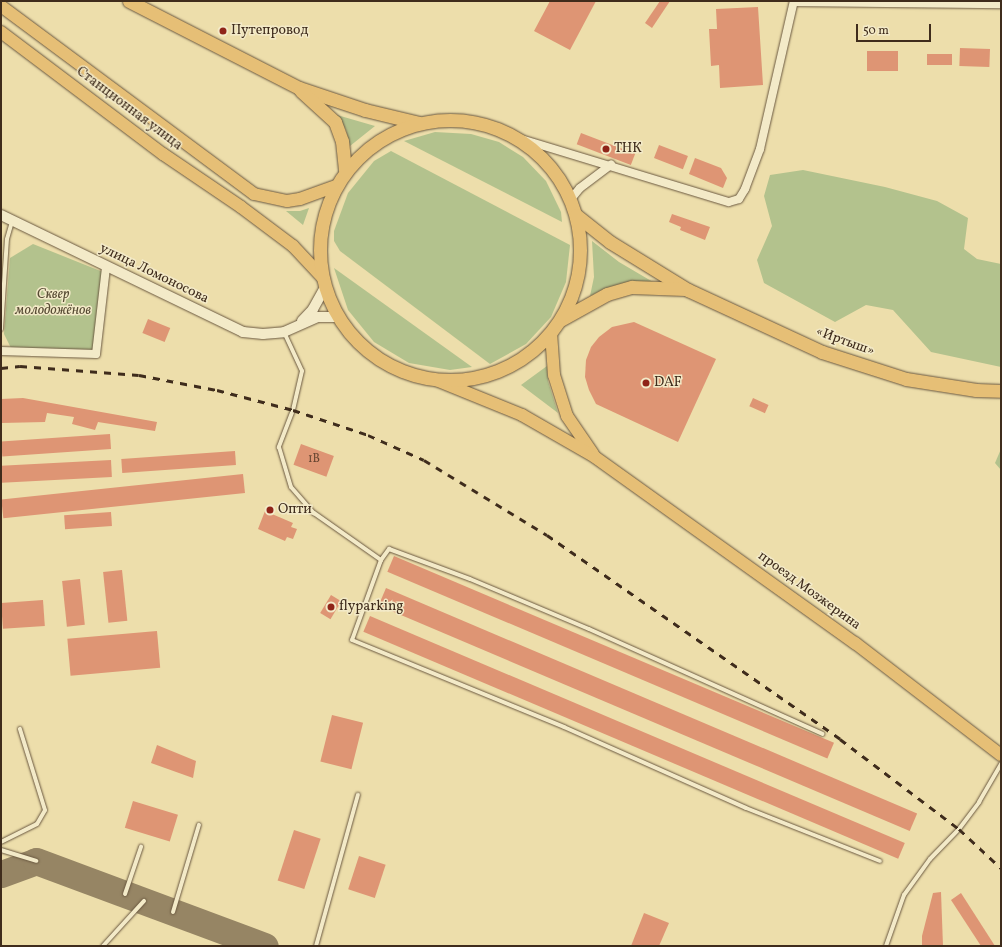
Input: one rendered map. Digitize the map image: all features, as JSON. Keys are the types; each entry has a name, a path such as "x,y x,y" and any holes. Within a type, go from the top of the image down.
{"highway":[{"path":"129,1 299,88 365,110 419,123"},
{"path":"299,88 335,122 342,141 344,172"},
{"path":"454,119 468,121 489,125 521,140 541,156 558,176 571,199 576,215 581,242 580,269 573,295 561,320 551,333 528,355 500,371 468,379 436,380 407,373 380,360 356,341 338,317 324,282 320,252 322,227 335,186 344,172 382,138 419,123 454,119"},
{"path":"576,215 610,242 688,290"},
{"path":"561,320 600,298 632,287 688,290"},
{"name":"«Иртыш»","path":"688,290 822,352 865,366 906,379 1001,391"}],"main road":[{"name":"Станционная улица","path":"1,6 34,28 254,194 287,201 300,200 335,186"},
{"name":"Станционная улица","path":"1,32 163,154 241,207 293,246 324,282"},
{"name":"проезд Мозжерина","path":"551,333 554,375 567,416 595,457"},
{"name":"проезд Мозжерина","path":"436,380 522,415 595,457 855,643 1001,755"}],"street":[{"path":"521,140 611,165 729,202 739,199 745,189 760,149 794,1 1001,4"},
{"path":"571,199 580,188 611,165"},
{"name":"улица Ломоносова","path":"1,215 243,332 263,334 284,332 300,323"},
{"path":"1,351 96,354 106,267"},
{"path":"300,323 313,309 324,282"},
{"path":"300,323 318,317 338,317"}],"lane":[{"path":"1,329 7,239 12,220"},
{"path":"284,332 302,371 292,410 279,447 291,487 314,513 380,560"},
{"path":"1,344 1,351"},
{"path":"823,734 589,629 470,579 389,549 380,560 352,640 564,728 746,808 880,861"},
{"path":"1,842 37,824 45,810 20,729"},
{"path":"886,946 904,895 930,859 975,807 1001,764"},
{"path":"316,946 358,795"},
{"path":"173,912 199,825"},
{"path":"125,894 141,847"},
{"path":"1,850 36,861"},
{"path":"103,946 144,901"}],"green space":[{"path":"337,115 375,126 350,146 346,130"},
{"path":"435,132 471,134 499,142 523,157 546,181 561,212 562,222 404,141"},
{"path":"391,151 570,245 566,282 551,317 526,344 490,364 340,251 334,241 334,231 348,193 374,161"},
{"path":"803,170 885,187 937,201 968,218 964,249 977,259 1001,264 1001,367 931,352 893,310 866,305 835,322 764,283 757,260 772,226 764,196 770,175"},
{"path":"309,208 303,225 286,211 300,211"},
{"path":"592,241 619,262 653,282 604,289 590,296 594,277"},
{"name":"Сквер молодожёнов","path":"33,244 103,272 93,350 11,348 4,334 10,258"},
{"path":"334,268 472,367 450,370 409,363 374,342 348,310"},
{"path":"547,366 548,381 558,413 521,385"},
{"path":"1001,449 1001,470 995,463"}],"building":[{"path":"550,1 596,1 570,50 534,31"},
{"path":"660,1 670,1 652,28 645,23"},
{"path":"758,7 763,85 720,88 719,65 711,66 709,29 717,29 716,9"},
{"path":"960,48 990,49 989,67 959,66"},
{"path":"867,51 898,51 898,71 867,71"},
{"path":"927,54 952,54 952,65 927,65"},
{"name":"ТНК","path":"581,133 635,154 631,165 577,144"},
{"path":"659,145 688,156 683,169 654,158"},
{"path":"695,158 721,168 727,178 723,188 689,174"},
{"path":"672,214 710,227 705,240 680,230 681,227 669,222"},
{"path":"148,319 170,328 165,342 142,333"},
{"name":"DAF","path":"634,322 716,359 678,442 596,404 589,390 585,377 586,360 591,347 599,337 612,327"},
{"path":"23,398 157,422 155,431 98,422 95,430 72,424 74,417 47,413 45,422 1,423 1,399"},
{"path":"753,398 769,405 765,413 749,406"},
{"path":"110,434 111,449 2,457 1,442"},
{"path":"301,444 334,456 326,477 293,465"},
{"path":"235,451 236,465 122,473 121,459"},
{"path":"111,460 112,477 2,483 1,466"},
{"path":"243,474 245,493 3,518 1,499"},
{"path":"265,511 293,523 291,527 297,529 293,539 287,537 285,541 258,529"},
{"path":"111,512 112,526 65,529 64,515"},
{"path":"394,556 834,743 827,758 387,572"},
{"path":"122,570 127,621 108,623 103,572"},
{"path":"80,579 85,625 67,627 62,581"},
{"path":"386,588 917,813 910,831 379,605"},
{"path":"331,595 341,601 330,619 320,613"},
{"path":"43,600 45,626 3,629 1,603"},
{"path":"370,616 905,843 898,859 363,632"},
{"path":"157,631 160,668 71,676 67,639"},
{"path":"332,715 363,723 351,769 320,762"},
{"path":"157,745 196,761 193,778 151,763"},
{"path":"133,801 178,815 170,842 125,828"},
{"path":"294,830 321,839 304,889 278,880"},
{"path":"359,856 386,865 375,898 348,889"},
{"path":"941,892 943,946 922,946 922,936 933,893"},
{"path":"961,893 995,946 981,946 951,900"},
{"path":"644,913 669,923 659,946 631,946"}],"taxiway":[{"path":"1,874 36,861 265,946"}],"railway":[{"path":"1,368 20,366 139,375 217,390 293,410 368,435 424,460 547,535 840,739 959,829 1001,868"}],"place":[{"name":"Путепровод","path":"223,31"},
{"name":"ТНК","path":"606,149"},
{"name":"DAF","path":"646,383"},
{"name":"Опти","path":"270,510"},
{"name":"flyparking","path":"331,607"}]}
